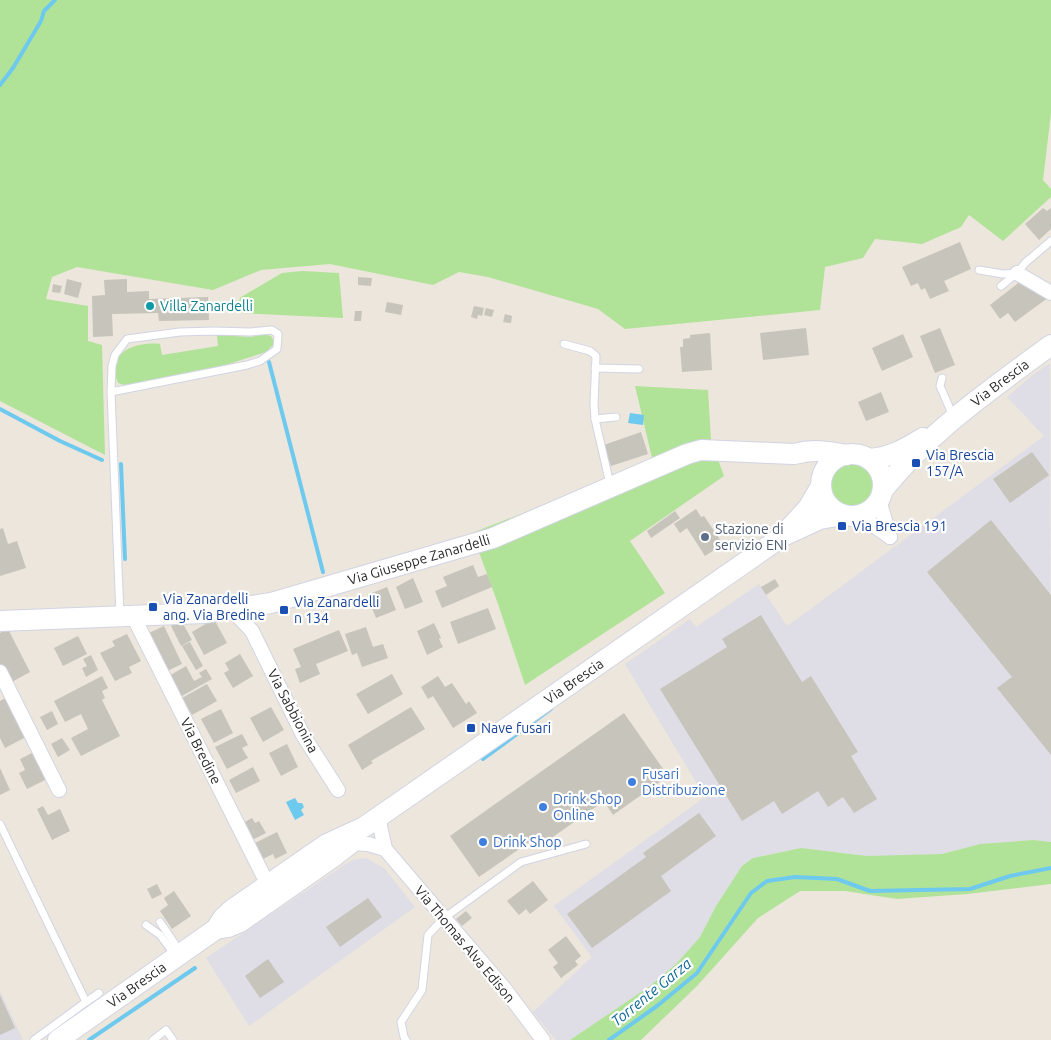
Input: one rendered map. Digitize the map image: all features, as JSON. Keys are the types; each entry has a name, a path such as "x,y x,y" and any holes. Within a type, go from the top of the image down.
{"main road":[{"name":"Via Brescia","path":"783,536 808,508 821,484 826,469 834,460 846,455 858,454 868,459 883,458 904,449 952,420 1051,345"},
{"name":"Via Brescia","path":"216,930 223,918 233,909 327,844 372,821 783,536 820,519 871,510 893,478 952,420"},
{"name":"Via Giuseppe Zanardelli","path":"0,621 56,616 126,616 182,610 232,610 257,606 493,538 701,450 794,454 808,450 828,451 846,455"},
{"path":"794,454 814,470 821,484 823,496 834,511 851,515"},
{"path":"868,459 880,472 881,495"},
{"name":"Via Brescia","path":"58,1040 216,930 240,922 352,843 372,821"}],"street":[{"path":"1017,273 1051,293"},
{"path":"851,515 890,537 881,495"},
{"path":"252,631 257,606"},
{"name":"Via Sabbionina","path":"232,610 252,631 303,735 338,790"},
{"name":"Via Bredine","path":"126,616 268,885"},
{"path":"0,672 59,790"},
{"path":"352,843 368,844 385,850 390,820 394,814 473,758 494,738"},
{"name":"Via Thomas Alva Edison","path":"372,821 380,826 385,850 504,988 543,1040"}],"lane":[{"path":"1001,286 1017,273 1024,263 1051,241"},
{"path":"979,270 1003,274 1017,273"},
{"path":"111,392 247,366 260,361 277,349 278,334 272,330 250,332 180,332 127,339 115,355 112,366 111,392 126,616"},
{"path":"564,344 593,352 596,356 595,419 611,487"},
{"path":"595,368 639,369"},
{"path":"942,378 941,392 952,420"},
{"path":"595,419 616,418"},
{"path":"0,824 86,1002"},
{"path":"406,1040 401,1022 422,990 428,936 444,918 521,862 586,844"},
{"path":"160,922 179,955"},
{"path":"146,925 179,955"},
{"path":"34,1040 99,994"},
{"path":"153,1040 166,1030 173,1040"}],"shaded area":[{"path":"1050,363 1051,842 1033,840 980,844 942,854 914,856 867,856 801,848 753,858 742,866 716,906 700,937 676,964 650,986 570,1040 556,1040 533,1012 592,957 554,906 705,797 625,664 690,619 696,627 759,584 787,626 1044,436 1007,397"},
{"path":"366,858 384,868 415,907 249,1026 206,958 352,860"},
{"path":"0,991 23,1040 0,1040"}],"green space":[{"path":"0,0 1051,0 1051,113 1043,180 1051,189 1051,197 1003,241 969,215 961,227 922,244 875,239 863,258 825,267 820,310 625,329 598,309 488,277 459,272 433,285 330,264 261,270 213,290 77,267 52,277 46,299 88,306 88,341 102,345 105,455 0,401"},
{"path":"302,271 339,273 343,318 240,313 235,306 241,297 282,273"},
{"path":"262,334 271,336 275,343 266,352 210,370 124,385 118,383 115,373 116,364 119,357 132,347 160,344 162,355 218,346 217,335 251,337"},
{"path":"635,386 708,390 711,440 724,476 630,541 665,593 525,685 472,533 653,462"},
{"path":"852,464 867,470 873,485 867,500 852,506 837,500 831,485 837,470"},
{"path":"1033,840 1051,842 1051,884 967,894 897,899 845,891 800,891 758,918 697,986 641,1040 570,1040 650,986 676,964 700,937 716,906 742,866 753,858 801,848 867,856 942,854 980,844"}],"water":[{"path":"630,413 644,415 643,425 628,423"},
{"path":"295,798 298,803 302,803 304,807 301,810 304,815 295,820 286,802"}],"building":[{"path":"1043,208 1047,211 1051,208 1051,229 1039,240 1025,224"},
{"path":"960,242 971,269 944,281 949,291 930,299 925,288 921,290 918,283 911,286 902,267"},
{"path":"358,277 372,278 371,286 358,285"},
{"path":"67,279 82,283 78,298 64,294"},
{"name":"Villa Zanardelli","path":"127,279 127,292 149,291 149,299 208,297 209,320 159,321 158,313 112,314 113,336 93,337 92,296 105,295 104,280"},
{"path":"1022,280 1049,297 1015,322 1008,313 1000,319 990,305"},
{"path":"53,284 62,286 60,293 52,292"},
{"path":"387,302 403,305 401,315 385,312"},
{"path":"474,306 484,308 482,316 478,315 477,319 471,317"},
{"path":"486,308 494,310 492,317 484,315"},
{"path":"355,311 362,311 361,321 354,321"},
{"path":"505,314 512,316 511,323 503,322"},
{"path":"806,328 809,355 763,360 760,333"},
{"path":"940,328 955,365 935,373 920,336"},
{"path":"710,333 712,370 682,372 680,347 683,347 683,339 690,338 690,335"},
{"path":"903,334 913,357 882,371 872,348"},
{"path":"881,392 889,412 866,421 858,402"},
{"path":"641,432 648,454 611,466 604,445"},
{"path":"1032,452 1049,475 1010,503 993,479"},
{"path":"696,509 701,517 704,516 723,544 705,556 687,528 680,533 674,524"},
{"path":"675,511 680,518 651,538 647,531"},
{"path":"991,520 1051,595 1051,755 997,688 1012,677 927,572"},
{"path":"3,528 8,544 17,541 26,568 0,576 0,529"},
{"path":"473,565 478,577 487,574 492,587 442,608 435,591 447,586 443,577"},
{"path":"413,578 423,602 405,609 396,587"},
{"path":"775,579 779,586 766,595 761,587"},
{"path":"387,587 396,610 376,618 367,595"},
{"path":"488,608 496,629 458,644 450,622"},
{"path":"761,615 802,682 811,676 858,752 851,756 877,799 854,813 843,797 828,807 818,791 782,814 774,801 742,821 660,689 727,647 722,639"},
{"path":"214,619 227,643 204,655 192,632"},
{"path":"181,620 192,640 181,646 171,626"},
{"path":"434,623 443,647 427,655 417,631"},
{"path":"164,626 182,664 167,671 149,633"},
{"path":"366,627 373,647 383,644 388,658 362,667 357,653 352,655 345,634"},
{"path":"8,629 30,672 10,683 0,664 0,633"},
{"path":"339,630 348,651 316,664 320,674 300,683 295,669 301,667 293,649"},
{"path":"127,634 141,661 129,667 132,673 115,681 100,653 115,646 112,641"},
{"path":"78,636 87,654 63,666 54,648"},
{"path":"190,642 203,666 196,670 182,646"},
{"path":"240,654 253,676 233,688 224,673 229,670 225,663"},
{"path":"91,655 98,670 86,677 82,668 87,666 83,659"},
{"path":"186,666 194,681 202,677 199,673 206,669 212,679 180,697 169,676"},
{"path":"392,674 403,694 368,714 356,694"},
{"path":"102,676 108,688 102,691 105,698 102,700 120,736 81,756 71,738 88,729 81,714 65,722 54,701"},
{"path":"438,676 445,687 452,683 466,704 469,701 477,713 453,728 433,696 428,699 421,687"},
{"path":"207,684 217,701 192,715 182,698"},
{"path":"6,698 26,737 5,748 0,738 0,701"},
{"path":"271,707 284,730 263,742 250,718"},
{"path":"411,707 425,729 371,761 373,763 362,770 348,745"},
{"path":"221,709 233,733 214,743 201,719"},
{"path":"52,711 58,724 47,730 40,717"},
{"path":"624,713 668,776 613,815 604,801 540,846 535,838 479,877 450,836"},
{"path":"242,734 248,745 242,748 248,758 227,769 215,747"},
{"path":"62,738 70,750 58,757 51,744"},
{"path":"287,744 298,767 281,776 269,753"},
{"path":"34,752 47,779 27,789 19,773 25,770 20,759"},
{"path":"253,767 260,781 236,793 229,780"},
{"path":"0,768 10,790 0,795"},
{"path":"43,806 48,815 60,809 70,831 52,840 37,809"},
{"path":"699,813 716,836 661,876 671,891 592,948 567,914 646,857 643,853"},
{"path":"252,818 255,823 259,821 266,833 252,840 243,823"},
{"path":"277,832 287,853 275,859 273,854 263,859 255,843"},
{"path":"533,881 548,900 530,914 526,909 519,915 507,901"},
{"path":"157,884 162,894 152,899 147,889"},
{"path":"174,891 191,916 172,929 160,911 168,905 164,898"},
{"path":"368,898 382,917 340,947 326,927"},
{"path":"466,911 472,918 462,926 456,919"},
{"path":"566,936 581,956 575,961 578,965 561,978 553,967 558,963 548,950"},
{"path":"268,959 284,982 260,998 245,976"},
{"path":"0,995 15,1028 0,1035"}],"waterway":[{"path":"0,85 13,68 41,21 44,11 55,0"},
{"path":"269,362 323,572"},
{"path":"0,409 60,441 102,460"},
{"path":"121,464 125,559"},
{"path":"483,759 551,709"},
{"name":"Torrente Garza","path":"609,1040 657,1006 697,973 751,893 767,881 795,877 837,879 870,891 970,889 1010,876 1051,868"},
{"path":"89,1040 195,968"}],"place":[{"name":"Villa Zanardelli","path":"150,306"},
{"name":"Via Brescia 157/A","path":"916,463"},
{"name":"Via Brescia 191","path":"842,526"},
{"name":"Stazione di servizio ENI","path":"705,537"},
{"name":"Via Zanardelli ang. Via Bredine","path":"153,607"},
{"name":"Via Zanardelli n 134","path":"284,610"},
{"name":"Nave fusari","path":"471,728"},
{"name":"Fusari Distribuzione","path":"632,782"},
{"name":"Drink Shop Online","path":"543,807"},
{"name":"Drink Shop","path":"483,842"}]}
